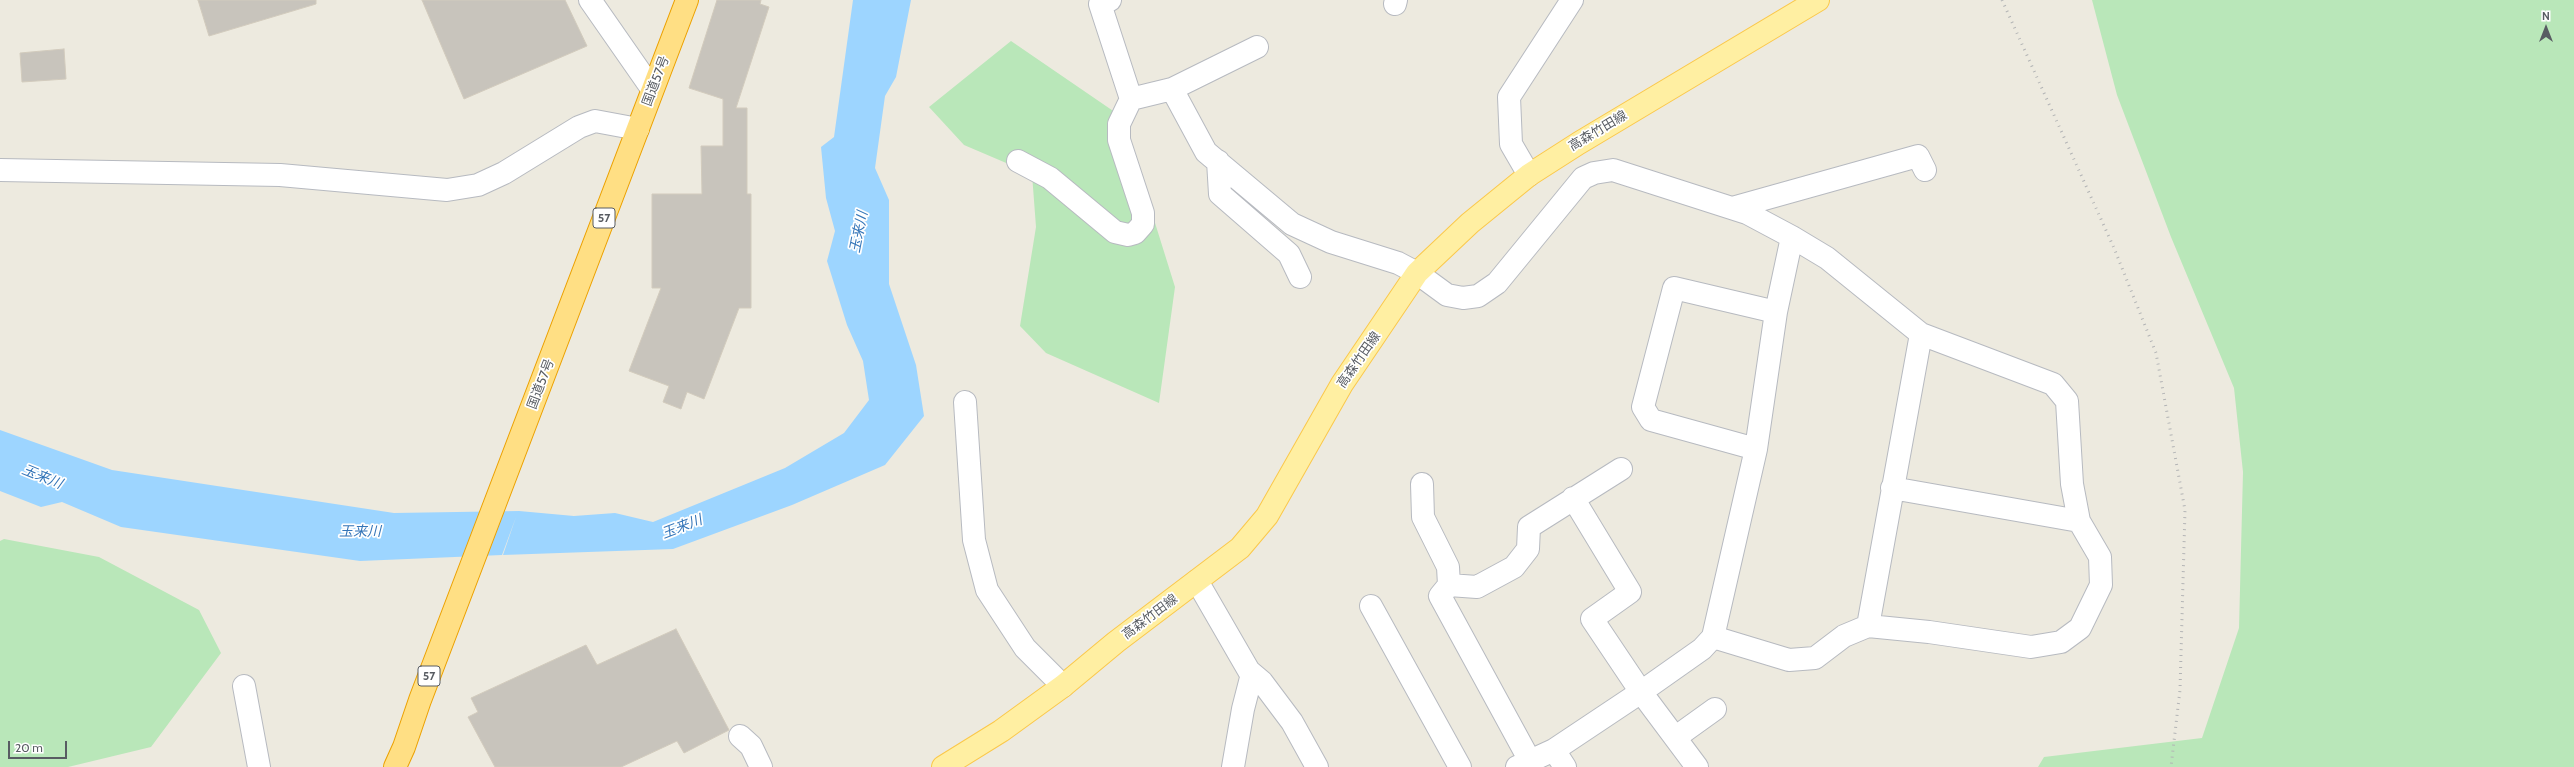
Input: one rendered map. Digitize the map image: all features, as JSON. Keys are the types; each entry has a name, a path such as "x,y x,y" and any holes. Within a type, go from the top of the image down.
{"highway":[{"name":"国道57号","path":"395,767 404,748 420,700 465,586 652,89 687,0"}],"main road":[{"name":"高森竹田線","path":"943,767 1002,731 1063,686 1240,548 1267,516 1342,384 1417,273 1470,223 1529,175 1578,143 1818,0"}],"street":[{"path":"590,0 652,89"},
{"path":"1018,161 1050,178 1115,232 1128,235 1135,233 1143,224 1143,213 1119,140 1119,124 1132,99 1100,4 1110,0"},
{"path":"1529,175 1511,144 1509,97 1572,0"},
{"path":"1132,99 1172,89 1257,47"},
{"path":"1172,89 1206,152 1292,224 1331,242 1398,263 1417,273 1448,295 1462,298 1478,296 1497,283 1583,178 1594,173 1613,170 1747,213 1827,258 1921,334 2053,384 2067,401 2072,484 2079,521 2100,557 2101,585 2080,628 2061,642 2031,647 1929,632 1868,626 1844,636 1815,658 1790,660 1713,637"},
{"path":"0,170 280,175 447,190 478,185 504,173 579,127 595,121 638,129"},
{"path":"1732,208 1918,156 1925,170"},
{"path":"1218,161 1220,194 1288,254 1300,277"},
{"path":"1422,484 1423,517 1448,567 1449,584 1440,596 1524,764 1559,759 1642,692 1702,649 1713,637 1756,449 1776,312 1792,237"},
{"path":"1756,449 1651,420 1643,407 1674,288 1776,312"},
{"path":"1868,626 1921,334"},
{"path":"965,402 974,540 987,590 1025,648 1063,686"},
{"path":"1449,584 1477,587 1514,567 1528,550 1529,527 1573,498 1622,469"},
{"path":"1892,488 2079,521"},
{"path":"1573,498 1630,592 1592,619 1642,692 1697,767"},
{"path":"1197,581 1252,674 1262,682 1292,722 1317,767"},
{"path":"1371,606 1460,767"},
{"path":"1233,767 1243,708 1252,674"},
{"path":"244,686 259,767"},
{"path":"1676,737 1715,709"},
{"path":"740,736 751,746 761,767"}],"green space":[{"path":"2092,0 2574,0 2574,767 2038,767 2044,757 2202,738 2239,628 2243,472 2234,388 2171,237 2117,95"},
{"path":"1011,41 1122,117 1175,287 1159,403 1046,353 1020,326 1036,227 1032,174 964,145 929,107"},
{"path":"4,539 99,557 199,610 221,653 151,747 68,767 0,767 0,541"}],"water":[{"name":"玉来川","path":"853,0 911,0 896,77 885,96 875,168 889,200 889,284 916,365 924,416 885,465 792,505 673,549 503,555 516,517 502,555 360,561 121,527 62,502 41,507 0,491 0,430 112,470 394,513 519,511 574,516 615,513 653,522 785,468 844,433 869,400 863,361 847,325 827,261 835,231 826,198 821,147 834,137"}],"building":[{"path":"198,0 316,0 316,4 209,36"},
{"path":"422,0 565,0 587,46 464,99"},
{"path":"717,0 761,0 760,4 769,7 736,108 747,108 747,194 751,194 751,308 739,308 704,399 687,392 681,409 663,402 669,386 629,371 661,288 652,288 652,194 702,194 701,146 723,146 723,99 689,88"},
{"path":"64,49 66,79 22,82 20,53"},
{"path":"676,629 729,730 684,753 677,741 621,767 495,767 468,717 478,712 471,698 586,645 597,665"}],"railway":[{"path":"2002,0 2114,248 2156,353 2185,510 2180,690 2171,767"}]}
